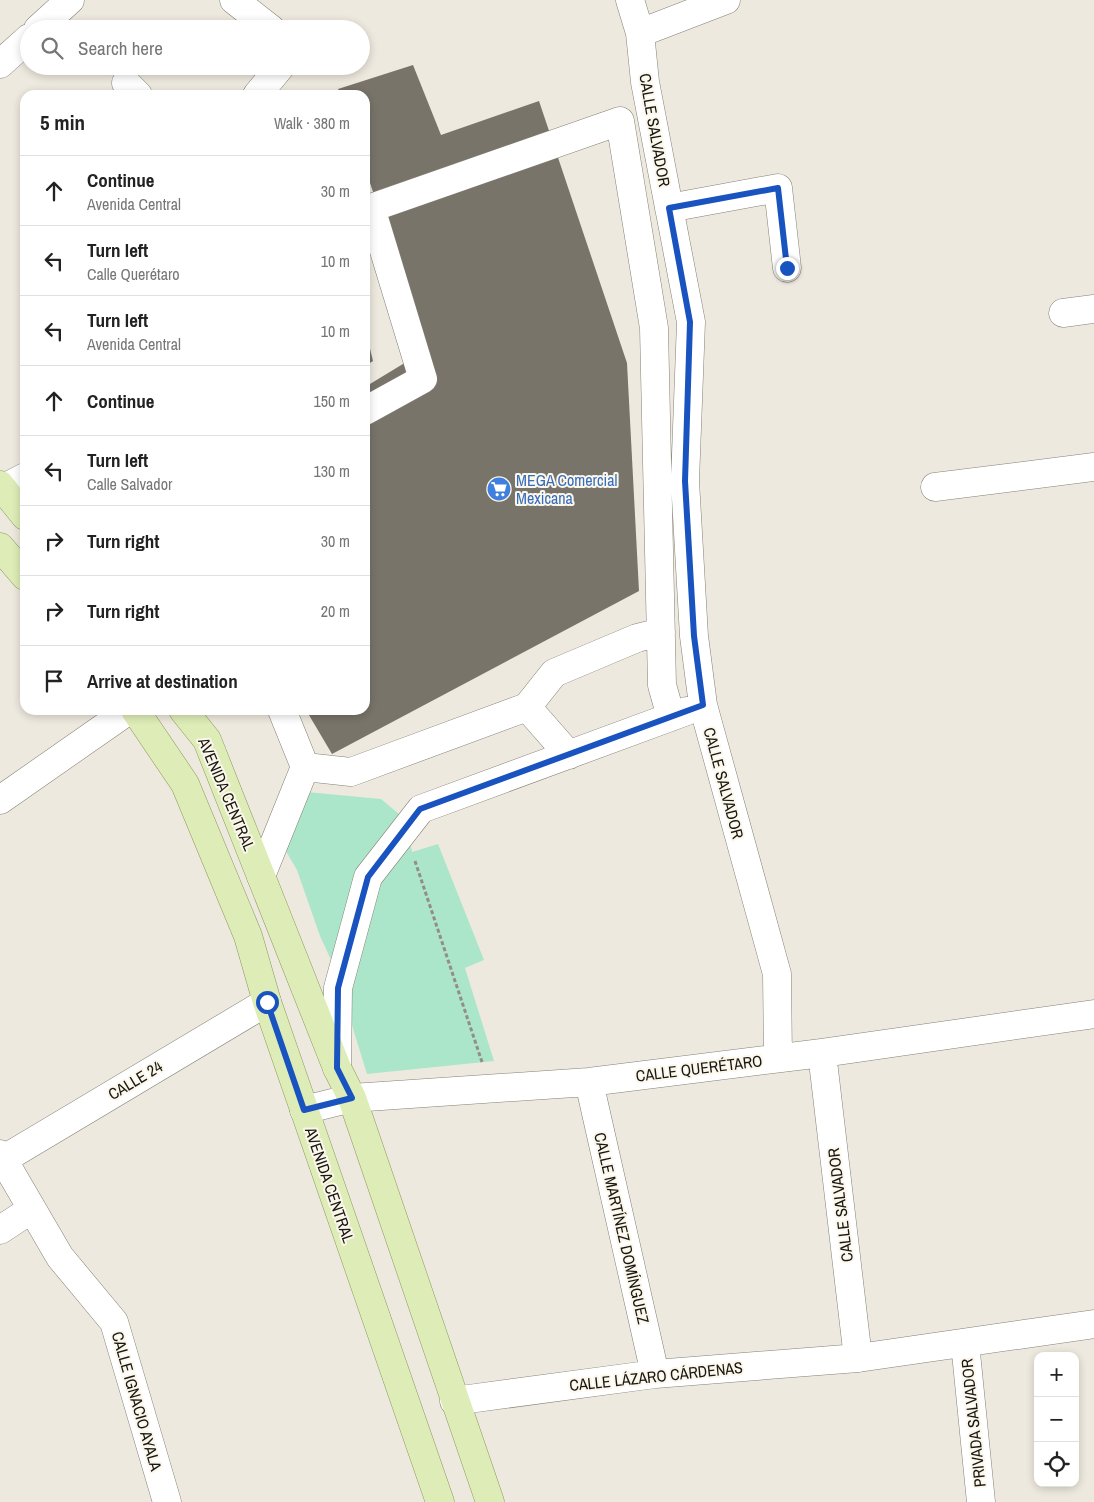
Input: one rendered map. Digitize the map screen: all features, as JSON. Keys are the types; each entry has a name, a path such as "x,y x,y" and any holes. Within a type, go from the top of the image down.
{"main road":[{"path":"7,485 20,507"},
{"path":"0,547 20,570"},
{"name":"AVENIDA CENTRAL","path":"138,715 185,784 248,936 267,1002 440,1502"},
{"name":"AVENIDA CENTRAL","path":"187,715 207,740 337,1068 352,1098 490,1502"}],"street":[{"path":"48,20 70,0"},
{"path":"234,0 260,20"},
{"name":"CALLE SALVADOR","path":"630,0 640,33 644,82 690,322 685,481 694,636 703,705 777,974 778,1058"},
{"path":"640,33 726,0"},
{"path":"0,64 20,46"},
{"path":"261,90 274,75"},
{"path":"370,408 423,379 371,208 620,121 654,328 662,685 671,717"},
{"path":"669,208 778,188 787,268"},
{"path":"1063,313 1094,309"},
{"path":"935,487 1094,467"},
{"path":"305,767 351,772 527,707 554,673 637,638 661,632"},
{"path":"337,1068 338,988 368,877 420,809 703,705"},
{"path":"527,707 568,755"},
{"path":"0,800 122,715"},
{"path":"261,876 305,767 284,715"},
{"name":"CALLE 24","path":"2,1156 267,1002"},
{"name":"CALLE QUERÉTARO","path":"304,1110 352,1098 589,1082 1094,1014"},
{"name":"CALLE SALVADOR","path":"822,1052 858,1358"},
{"name":"CALLE MARTÍNEZ DOMÍNGUEZ","path":"589,1082 655,1374"},
{"name":"CALLE IGNACIO AYALA","path":"2,1156 60,1257 114,1322 167,1502"},
{"path":"0,1230 32,1209"},
{"name":"CALLE LÁZARO CÁRDENAS","path":"454,1400 655,1374 858,1358 1094,1324"},
{"name":"PRIVADA SALVADOR","path":"964,1343 981,1502"}],"path":[{"path":"412,852 482,1062"}],"green space":[{"path":"296,791 381,799 399,814 407,826 412,852 438,844 484,960 465,968 494,1061 367,1074 333,964 320,936 297,870 277,836"}],"building":[{"name":"MEGA Comercial Mexicana","path":"413,65 441,135 539,101 627,363 639,591 332,754 309,715 370,715 370,384 426,350 370,183 370,90 338,89"},
{"path":"370,349 373,361 370,363"}],"place":[{"name":"MEGA Comercial Mexicana","path":"499,489"}],"route":[{"path":"267,1002 304,1110 352,1098 337,1068 338,988 368,877 420,809 703,705 694,636 685,481 690,322 669,208 778,188 787,268"}]}
